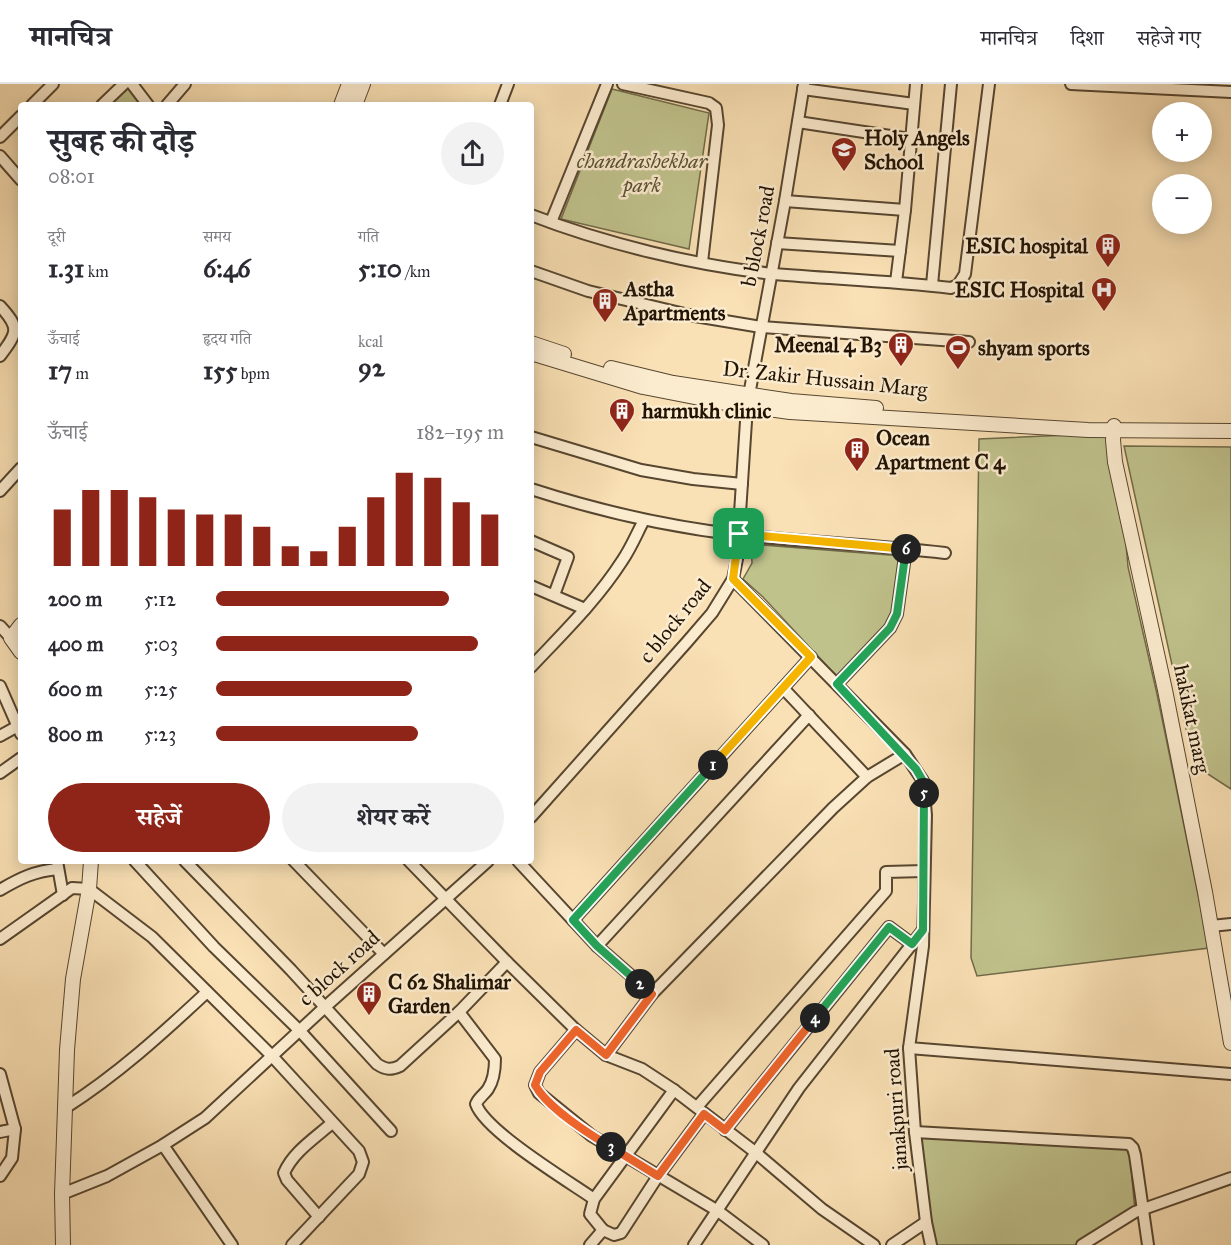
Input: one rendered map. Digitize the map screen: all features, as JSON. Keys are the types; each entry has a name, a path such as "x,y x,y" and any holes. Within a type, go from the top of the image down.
{"street":[{"path":"35,102 53,84"},
{"path":"105,102 124,84"},
{"path":"132,84 146,102"},
{"path":"169,102 184,84"},
{"path":"342,102 349,84"},
{"path":"356,102 363,84"},
{"path":"501,102 508,84"},
{"path":"551,222 607,84"},
{"path":"623,84 710,103 716,108 718,124 702,262"},
{"path":"896,282 916,84"},
{"path":"932,285 951,84"},
{"path":"534,216 605,240 702,262 771,273 951,288 958,285 965,274 989,84"},
{"path":"1071,84 1231,92"},
{"path":"803,86 914,104"},
{"name":"b block road","path":"748,400 785,201 803,86"},
{"path":"0,137 18,119"},
{"path":"798,122 910,139"},
{"path":"0,156 18,177"},
{"path":"785,201 905,210"},
{"path":"777,243 900,251"},
{"path":"534,272 588,291 688,315 760,327 969,342"},
{"path":"0,306 13,320 15,334 0,356"},
{"name":"Dr. Zakir Hussain Marg","path":"534,344 616,370 748,400 790,412 1115,432 1231,431"},
{"name":"Dr. Zakir Hussain Marg","path":"534,354 643,387 748,400"},
{"name":"c block road","path":"534,814 687,642 712,612 733,579 739,534 748,400"},
{"name":"hakikat marg","path":"1115,432 1124,506 1165,690 1227,1000 1231,1043"},
{"path":"534,438 641,470 742,484"},
{"path":"0,491 18,471"},
{"path":"534,490 644,520 739,534 945,553"},
{"path":"534,664 585,609 623,560 644,520"},
{"path":"534,542 568,557 555,595"},
{"path":"837,684 890,628 897,614 906,549"},
{"name":"janakpuri road","path":"733,579 904,754 923,781 926,815 923,946 909,1048 915,1132 931,1245"},
{"path":"534,587 585,609"},
{"path":"0,626 18,648"},
{"path":"11,639 18,628"},
{"path":"573,920 811,657"},
{"path":"0,687 18,726"},
{"path":"783,688 867,777"},
{"path":"597,946 809,715"},
{"path":"0,736 18,731"},
{"path":"606,1055 652,994 833,808 867,777 904,754"},
{"path":"0,773 18,760"},
{"path":"63,1245 65,1108 73,979 89,889 91,864"},
{"path":"138,864 214,947 300,1031 391,1131"},
{"path":"188,864 384,1069 400,1066 459,1012 507,962"},
{"path":"297,864 384,954"},
{"path":"411,864 576,1030 606,1055 642,1069 674,1090 755,1152 822,1209 874,1245"},
{"name":"c block road","path":"62,1194 107,1176 163,1145 205,1118 485,864"},
{"path":"521,864 597,946 652,994"},
{"path":"0,890 26,875 57,865 67,892"},
{"path":"674,1090 594,1199 590,1214 603,1230 614,1235 621,1233 701,1110 886,891 886,872 924,871"},
{"path":"0,939 67,892 89,889 152,937 272,1056 359,1151 363,1162 359,1174 292,1245"},
{"path":"1211,926 1231,924"},
{"path":"725,1130 889,927 912,944"},
{"path":"694,1245 755,1152 817,1064 923,930"},
{"path":"65,1108 108,1079 149,1046 207,992"},
{"path":"459,1012 495,1059 494,1077 488,1089 478,1098 476,1104 478,1112 501,1134 594,1199"},
{"path":"576,1030 540,1072 535,1085 547,1101 592,1136 718,1211 759,1244"},
{"path":"909,1048 1231,1074"},
{"path":"0,1074 15,1129 12,1158 0,1176"},
{"path":"319,1217 287,1180 284,1173 300,1151 332,1123"},
{"path":"0,1132 15,1129"},
{"path":"915,1132 1129,1144 1135,1155 1148,1245"},
{"path":"163,1145 232,1245"},
{"path":"1082,1245 1141,1209 1231,1178"},
{"path":"892,1245 926,1222"},
{"path":"590,1245 603,1230"}],"green space":[{"path":"132,84 146,102 106,102"},
{"name":"chandrashekhar park","path":"612,89 709,113 689,249 561,219"},
{"path":"1092,434 1117,438 1128,567 1157,694 1209,948 977,976 971,958 979,439"},
{"path":"1124,446 1231,447 1231,789 1194,765"},
{"path":"751,544 902,556 897,624 841,681 763,597 743,579 752,563"},
{"path":"915,1132 1129,1144 1135,1212 1082,1245 931,1245"}],"place":[{"name":"Holy Angels School","path":"844,173"},
{"name":"ESIC hospital","path":"1108,269"},
{"name":"ESIC Hospital","path":"1104,313"},
{"name":"Astha Apartments","path":"605,324"},
{"name":"Meenal 4 B3","path":"901,368"},
{"name":"shyam sports","path":"958,371"},
{"name":"harmukh clinic","path":"622,434"},
{"name":"Ocean Apartment C 4","path":"857,473"},
{"name":"C 62 Shalimar Garden","path":"369,1017"}],"route":[{"path":"739,534 906,549 897,614 890,628 837,684 904,754 923,781 926,815 923,930 912,944 889,927 725,1130 704,1114 658,1176 592,1136 547,1101 535,1085 540,1072 576,1030 606,1055 652,994 597,946 573,920 811,657 733,579 739,534"}]}
